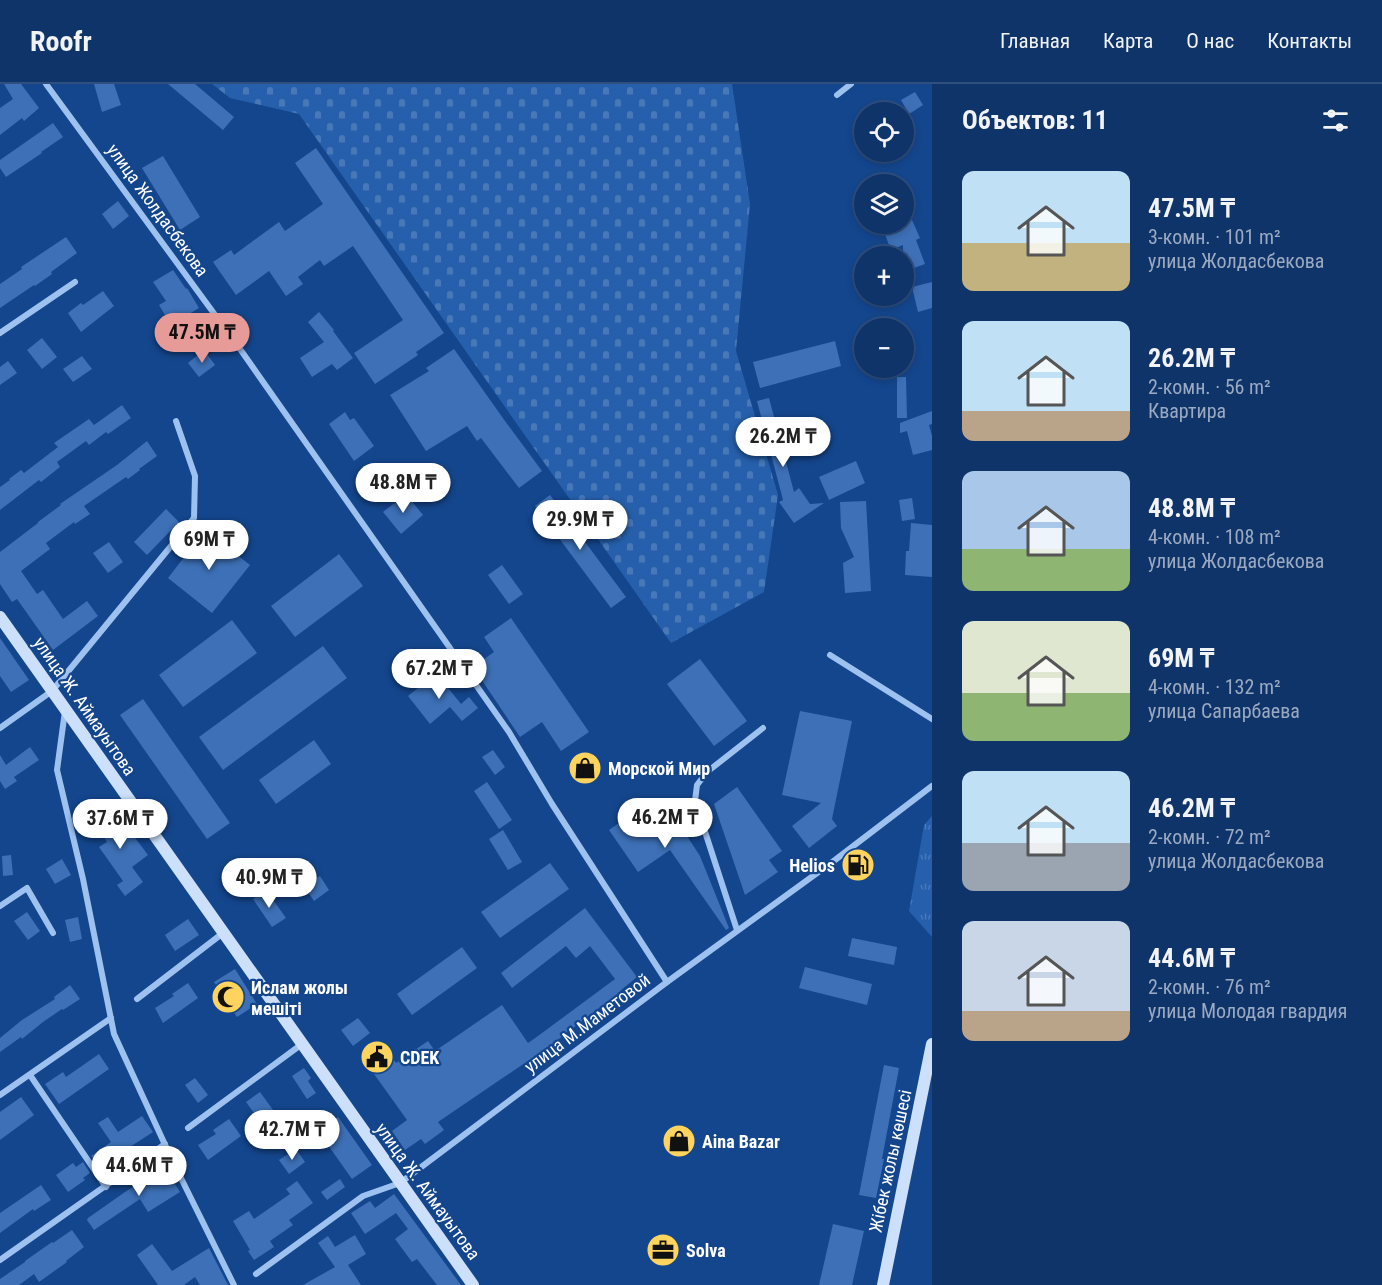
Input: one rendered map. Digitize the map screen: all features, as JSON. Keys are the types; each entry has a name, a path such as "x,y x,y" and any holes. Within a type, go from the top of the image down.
{"street":[{"name":"улица Жолдасбекова","path":"46,84 240,349 509,732 552,804 667,982"},
{"path":"837,95 851,84"},
{"path":"0,333 75,282"},
{"path":"0,728 52,691 194,518 195,476 176,421"},
{"name":"улица Ж. Аймауытова","path":"0,617 473,1285"},
{"path":"830,655 932,719"},
{"path":"65,710 57,770 83,879 114,1034 234,1285"},
{"path":"737,930 694,801 697,785 707,772 763,728"},
{"name":"улица М.Маметовой","path":"256,1274 363,1196 400,1183 932,786"},
{"path":"0,906 27,888 53,933"},
{"path":"137,999 223,933"},
{"path":"0,1095 111,1018"},
{"path":"188,1128 302,1044"},
{"name":"Жібек жолы көшесі","path":"883,1285 932,1044"},
{"path":"30,1074 106,1187"},
{"path":"0,1260 165,1144"}],"green space":[{"path":"212,84 732,84 750,204 736,351 778,495 764,592 671,643 299,114 230,98"},
{"path":"932,816 932,937 909,911 924,825"}],"building":[{"path":"4,84 21,84 39,108 24,121 22,118 0,135 0,108 13,99"},
{"path":"94,84 114,84 121,105 102,112"},
{"path":"168,84 195,84 234,117 223,130"},
{"path":"915,92 923,105 914,111 914,102 902,102 901,100"},
{"path":"53,123 63,137 6,177 0,168 0,160"},
{"path":"316,148 444,333 416,352 418,355 375,384 354,353 403,320 353,246 324,266 320,260 298,277 303,284 286,296 269,271 236,295 213,262 231,250 234,255 279,222 285,231 323,204 295,163"},
{"path":"163,156 200,217 180,230 142,168"},
{"path":"118,201 129,216 113,229 102,214"},
{"path":"914,224 920,238 916,240 925,264 914,268 914,246 889,246 885,234 914,234"},
{"path":"66,237 77,253 51,272 52,274 0,308 0,284"},
{"path":"173,270 199,308 171,325 159,305 166,301 153,282"},
{"path":"932,282 932,308 918,312 914,286"},
{"path":"103,291 114,306 81,332 68,313"},
{"path":"319,312 353,358 337,370 332,364 312,377 300,358 324,342 308,322"},
{"path":"42,338 57,357 42,369 27,350"},
{"path":"835,341 841,366 760,388 753,362"},
{"path":"454,349 542,471 519,488 481,438 477,441 467,426 426,451 390,395 429,371 426,368"},
{"path":"204,350 215,365 199,377 188,363"},
{"path":"82,356 92,369 73,382 63,369"},
{"path":"8,361 17,373 0,385 0,367"},
{"path":"897,378 906,378 907,418 897,418"},
{"path":"769,398 794,492 799,488 810,504 824,503 794,523 779,502 783,500 757,401"},
{"path":"122,405 131,418 89,445 86,441 57,462 60,467 0,510 0,487 9,479 21,470 24,473 58,447 54,443 89,419 94,425"},
{"path":"932,411 932,424 929,425 932,450 913,455 907,431 900,433 900,423"},
{"path":"345,412 350,420 354,418 374,446 354,461 329,424"},
{"path":"147,441 157,456 128,479 126,477 84,506 90,514 75,524 74,522 46,543 50,549 21,571 37,594 43,590 63,619 87,601 98,616 53,650 17,599 12,602 0,584 0,552 60,504 117,465"},
{"path":"856,461 865,483 829,500 819,477"},
{"path":"406,494 423,515 401,534 383,512"},
{"path":"550,495 626,597 611,608 535,506"},
{"path":"912,498 915,519 902,521 899,500"},
{"path":"866,501 871,591 845,593 843,563 854,557 841,528 840,502"},
{"path":"166,509 179,522 147,555 134,542"},
{"path":"911,523 932,525 932,577 905,575"},
{"path":"205,530 250,565 212,613 168,578"},
{"path":"109,542 123,562 108,573 93,553"},
{"path":"339,554 363,586 295,637 271,606"},
{"path":"502,565 523,594 509,604 488,575"},
{"path":"511,618 589,732 561,751 542,722 520,737 473,667 494,652 484,637"},
{"path":"232,620 257,653 183,707 159,675"},
{"path":"0,638 29,680 11,692 0,676"},
{"path":"323,646 347,678 223,770 199,737"},
{"path":"700,659 747,721 714,746 667,684"},
{"path":"436,673 461,704 469,697 478,708 462,721 450,707 430,724 408,696"},
{"path":"143,699 230,823 207,839 120,715"},
{"path":"800,711 852,721 832,819 837,826 809,848 792,826 821,803 782,795"},
{"path":"314,740 331,764 276,804 259,780"},
{"path":"30,747 39,760 14,777 17,781 5,789 0,781 0,755 6,765"},
{"path":"493,750 505,767 495,775 482,757"},
{"path":"487,782 512,820 499,829 474,791"},
{"path":"737,787 782,851 769,860 778,872 745,895 714,804"},
{"path":"665,802 700,856 729,928 726,930 670,850 638,872 609,830 642,807 647,815"},
{"path":"105,805 121,831 127,827 148,855 132,867 143,882 125,896 117,885 123,881 99,847 107,842 90,815"},
{"path":"503,830 522,862 508,870 489,839"},
{"path":"11,855 13,875 3,876 2,856"},
{"name":"Helios","path":"854,856 869,859 865,877 850,874 851,872 847,871 849,859 853,860"},
{"path":"62,859 71,875 55,884 46,869"},
{"path":"550,863 569,889 500,938 481,912"},
{"path":"320,876 329,890 314,901 304,886"},
{"path":"266,890 286,918 272,927 253,899"},
{"path":"585,908 637,977 547,1048 438,1122 444,1130 425,1144 421,1139 405,1150 392,1131 407,1120 364,1060 384,1046 396,1063 428,1041 435,1051 502,1005 528,1043 615,979 590,946 576,958 566,946 512,988 501,973"},
{"path":"27,912 40,931 28,940 14,921"},
{"path":"78,917 82,939 70,942 65,920"},
{"path":"188,919 199,935 175,951 165,935"},
{"path":"852,938 897,947 894,965 848,956"},
{"path":"462,947 477,968 412,1015 397,994"},
{"path":"805,967 872,984 867,1005 799,988"},
{"path":"235,969 257,1004 237,1017 214,982"},
{"path":"188,983 198,998 163,1023 155,1008 174,996 172,994"},
{"path":"70,985 80,999 0,1052 0,1038 22,1020 55,999 54,997"},
{"path":"358,1018 370,1033 353,1046 341,1030"},
{"path":"99,1054 109,1069 59,1104 45,1084 63,1072 66,1077"},
{"path":"884,1065 899,1068 876,1198 859,1195"},
{"path":"304,1068 311,1078 308,1081 316,1093 307,1099 292,1076"},
{"path":"195,1078 208,1095 198,1103 185,1085"},
{"path":"260,1092 281,1121 267,1131 246,1102"},
{"path":"21,1097 34,1115 0,1140 0,1112"},
{"path":"142,1116 153,1132 99,1167 91,1156 111,1142 98,1123 108,1117 118,1132"},
{"path":"338,1117 372,1165 352,1179 318,1131"},
{"path":"229,1119 241,1136 208,1160 198,1145 216,1134 213,1130"},
{"path":"296,1149 305,1162 289,1174 279,1160"},
{"path":"83,1162 90,1173 83,1178 85,1180 68,1192 56,1175 73,1163 76,1167"},
{"path":"164,1167 180,1192 148,1212 140,1199 94,1230 88,1218"},
{"path":"340,1179 345,1187 327,1200 321,1192"},
{"path":"297,1181 313,1203 289,1220 293,1225 270,1241 274,1247 254,1260 233,1221 249,1211 254,1219 290,1194 286,1189"},
{"path":"41,1185 51,1200 34,1211 33,1209 0,1233 0,1213"},
{"path":"394,1194 461,1285 437,1285 417,1259 412,1262 395,1239 408,1229 396,1213 365,1234 351,1213 370,1201 375,1208"},
{"path":"833,1224 864,1231 852,1285 819,1285"},
{"path":"72,1230 84,1247 67,1262 39,1282 34,1274 19,1285 0,1285 0,1279"},
{"path":"355,1235 366,1254 348,1265 361,1285 303,1285 335,1267 318,1243 328,1236 335,1247"},
{"path":"152,1244 172,1271 209,1248 228,1285 200,1285 195,1277 184,1285 158,1285 137,1255"}],"place":[{"name":"Морской Мир","path":"585,768"},
{"name":"Helios","path":"858,865"},
{"name":"Ислам жолы мешіті","path":"228,997"},
{"name":"CDEK","path":"377,1057"},
{"name":"Aina Bazar","path":"679,1141"},
{"name":"Solva","path":"663,1250"}]}
